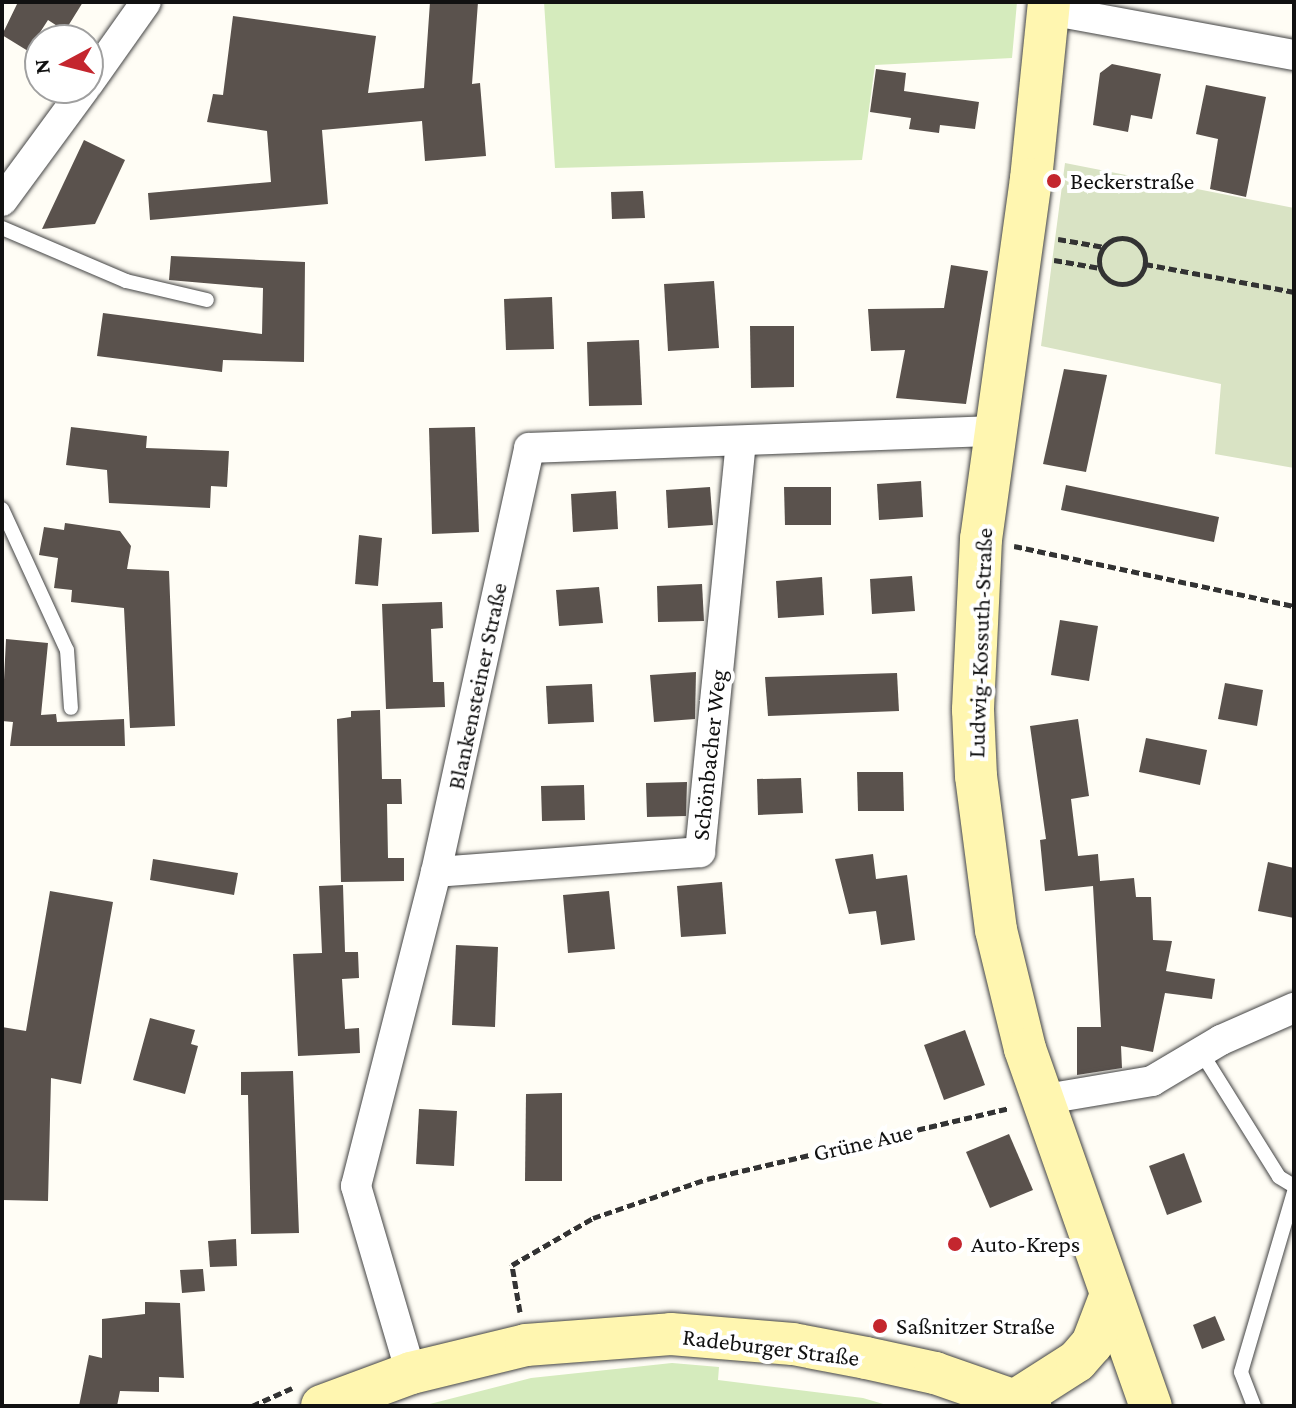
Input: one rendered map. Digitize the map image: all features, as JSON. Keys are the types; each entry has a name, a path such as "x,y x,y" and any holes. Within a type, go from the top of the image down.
{"street":[{"path":"104,61 146,2"},
{"path":"1049,6 1294,55"},
{"name":"Ludwig-Kossuth-Straße","path":"1049,6 981,539 973,710 981,837 1003,959 1040,1100 1151,1406"},
{"path":"2,201 73,104"},
{"name":"Blankensteiner Straße","path":"411,1373 356,1186 436,872 529,448 995,431"},
{"name":"Schönbacher Weg","path":"436,872 700,852 741,442"},
{"path":"1040,1100 1138,1086 1294,1008"},
{"path":"1023,1403 1077,1361 1092,1344 1110,1297"},
{"name":"Radeburger Straße","path":"322,1406 411,1373 526,1345 635,1335 723,1336 866,1358 1023,1403"}],"lane":[{"path":"2,228 126,281 207,300"},
{"path":"2,509 67,650 71,708"},
{"path":"1201,1052 1279,1177 1294,1186"},
{"path":"1254,1406 1241,1372 1294,1192"}],"path":[{"path":"1129,237 1144,252 1145,264 1129,285 1105,280 1100,268 1104,247 1115,238 1129,237"},
{"path":"1048,238 1104,247"},
{"path":"1045,259 1100,268"},
{"path":"1145,264 1294,292"},
{"path":"981,539 1294,606"},
{"name":"Grüne Aue","path":"526,1345 512,1265 593,1218 707,1179 1040,1100"}],"green space":[{"path":"544,2 1017,2 1012,58 875,65 862,160 555,168"},
{"path":"1065,163 1294,208 1294,468 1215,454 1221,384 1041,346"},
{"path":"672,1363 719,1367 718,1380 863,1398 890,1406 422,1406 531,1378"}],"building":[{"path":"18,2 83,2 69,24 54,24 48,20 45,24 24,24 24,49 2,35"},
{"path":"430,2 478,2 472,84 480,83 486,156 425,161 422,121 322,130 328,204 150,220 148,193 271,182 267,131 207,122 213,94 223,95 233,16 376,36 368,93 424,88"},
{"path":"1112,64 1161,74 1152,119 1131,115 1128,132 1093,125 1100,73"},
{"path":"876,69 906,73 904,91 979,102 975,129 940,125 939,133 909,129 911,118 870,112"},
{"path":"1206,85 1266,97 1246,197 1210,189 1218,139 1196,134"},
{"path":"84,140 125,160 95,224 42,229"},
{"path":"643,191 645,218 612,219 611,192"},
{"path":"171,256 305,262 304,362 223,360 222,372 97,356 103,313 262,334 263,288 169,280"},
{"path":"951,265 988,271 966,404 896,398 905,350 871,351 868,309 944,308"},
{"path":"714,281 719,348 668,351 664,284"},
{"path":"552,297 554,349 506,350 504,299"},
{"path":"750,326 794,326 794,387 751,388"},
{"path":"639,340 642,405 589,406 587,342"},
{"path":"1064,369 1107,375 1086,472 1043,464"},
{"path":"71,427 147,436 146,448 229,451 227,487 211,486 210,508 109,503 107,470 66,465"},
{"path":"475,427 479,532 432,534 429,428"},
{"path":"921,481 923,517 879,520 877,484"},
{"path":"1066,485 1219,517 1214,542 1061,510"},
{"path":"710,487 713,525 668,528 666,490"},
{"path":"784,487 831,487 831,525 785,525"},
{"path":"616,491 618,529 573,532 571,494"},
{"path":"65,523 120,531 131,546 127,569 169,571 175,726 130,728 124,608 71,602 72,590 54,588 58,558 39,555 44,527 64,530"},
{"path":"359,535 382,538 378,586 355,584"},
{"path":"912,576 915,611 872,614 870,579"},
{"path":"822,577 824,615 778,618 776,581"},
{"path":"702,584 704,621 658,622 657,586"},
{"path":"599,587 603,623 559,626 556,590"},
{"path":"442,602 443,628 431,629 433,682 444,682 445,707 386,709 382,604"},
{"path":"1060,620 1098,626 1089,681 1051,675"},
{"path":"6,639 48,643 41,715 56,714 57,722 124,719 125,746 10,746 13,722 2,721"},
{"path":"696,672 695,719 654,722 650,675"},
{"path":"897,673 899,711 768,716 765,677"},
{"path":"1225,683 1263,690 1257,726 1218,719"},
{"path":"592,684 594,722 548,724 546,686"},
{"path":"380,710 382,779 401,779 402,804 387,804 388,858 404,858 404,881 341,882 337,719 351,717 351,711"},
{"path":"1078,719 1089,796 1071,799 1078,856 1098,854 1100,881 1134,878 1136,897 1151,897 1153,940 1172,941 1166,971 1215,979 1212,999 1165,993 1153,1052 1121,1046 1122,1068 1077,1075 1077,1027 1101,1027 1093,886 1045,891 1040,840 1046,839 1030,726"},
{"path":"1146,738 1207,750 1200,785 1139,772"},
{"path":"857,772 903,772 904,811 858,811"},
{"path":"801,778 803,813 758,815 757,779"},
{"path":"687,782 686,816 647,817 646,783"},
{"path":"584,785 585,820 542,821 541,786"},
{"path":"873,854 876,879 907,875 915,940 881,945 876,911 849,914 835,859"},
{"path":"153,859 238,873 234,895 150,880"},
{"path":"1268,862 1294,868 1294,918 1258,911"},
{"path":"722,882 726,934 681,937 677,886"},
{"path":"343,885 345,952 358,952 359,978 342,979 345,1029 359,1028 360,1053 298,1056 293,954 322,953 319,886"},
{"path":"50,891 113,902 81,1084 51,1078 48,1201 2,1200 2,1027 26,1031"},
{"path":"609,891 615,949 568,953 563,895"},
{"path":"456,945 498,947 495,1027 452,1025"},
{"path":"150,1018 195,1030 191,1044 198,1046 185,1094 133,1080"},
{"path":"965,1030 985,1085 944,1100 924,1045"},
{"path":"293,1071 299,1233 251,1234 248,1095 241,1095 241,1072"},
{"path":"562,1093 562,1181 525,1181 526,1094"},
{"path":"419,1109 457,1111 454,1166 416,1164"},
{"path":"1009,1134 1033,1190 990,1208 966,1152"},
{"path":"1184,1153 1202,1202 1167,1215 1149,1166"},
{"path":"236,1239 237,1266 210,1267 208,1241"},
{"path":"203,1269 205,1291 182,1293 180,1270"},
{"path":"145,1302 180,1303 184,1378 159,1377 159,1392 120,1391 117,1406 79,1406 89,1355 102,1358 102,1319 145,1314"},
{"path":"1215,1316 1225,1340 1202,1349 1193,1325"}],"place":[{"name":"Beckerstraße","path":"1054,181"},
{"name":"Auto-Kreps","path":"955,1244"},
{"name":"Saßnitzer Straße","path":"880,1326"}]}
